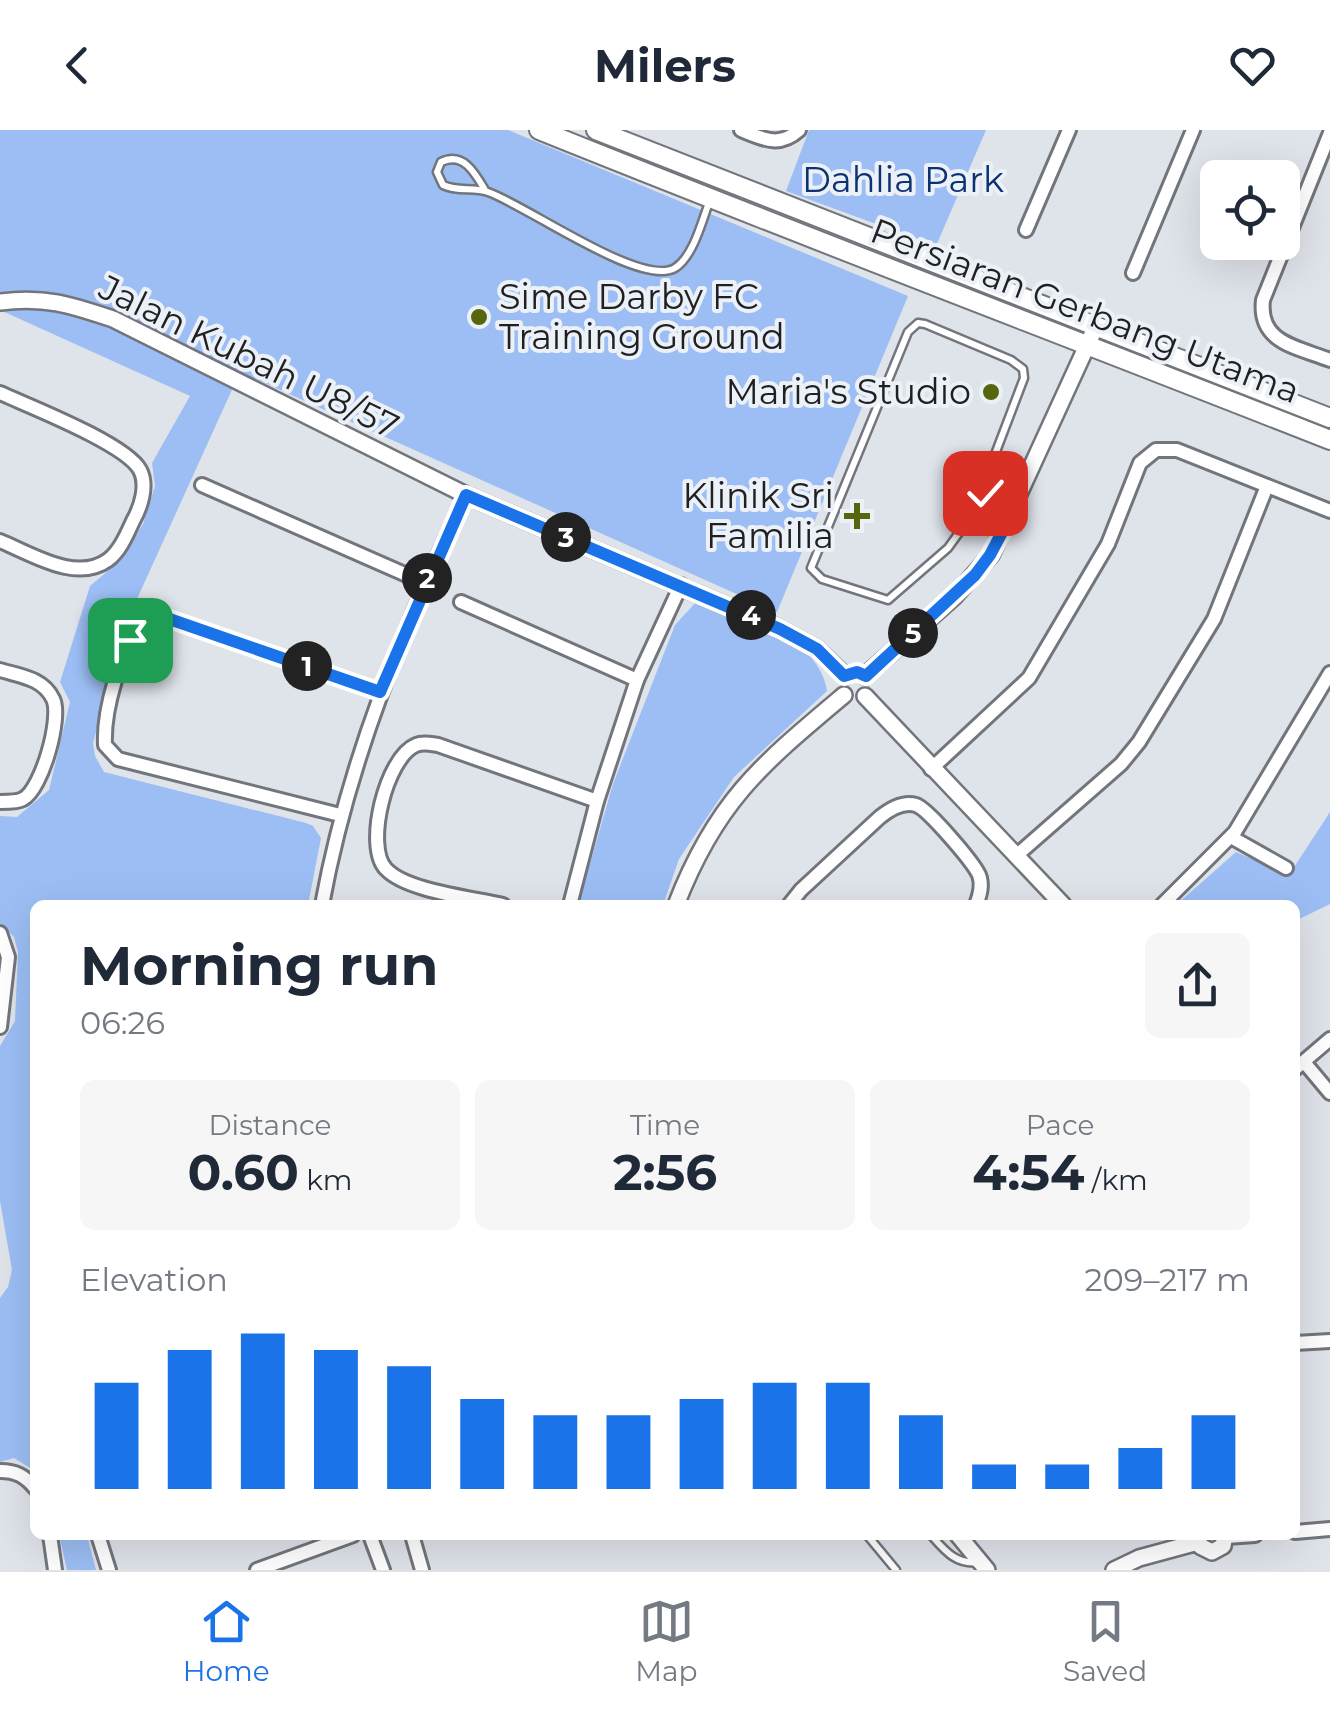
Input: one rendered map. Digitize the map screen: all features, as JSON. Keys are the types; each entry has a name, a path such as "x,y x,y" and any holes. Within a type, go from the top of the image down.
{"main road":[{"name":"Persiaran Gerbang Utama","path":"539,130 1330,440"},
{"name":"Persiaran Gerbang Utama","path":"596,130 1330,418"}],"street":[{"path":"741,130 773,142 787,140 798,130"},
{"path":"1026,230 1068,130"},
{"path":"1134,273 1193,130"},
{"path":"1323,357 1269,332 1261,312 1330,133"},
{"name":"Jalan Kubah U8/57","path":"0,302 26,298 58,300 113,319 466,495 803,640 844,676"},
{"path":"866,676 965,585 990,555 1096,326"},
{"path":"0,392 118,449 139,468 144,481 140,508 108,560 83,570 70,568 0,541"},
{"path":"931,769 1029,678 1108,544 1140,464 1148,454 1165,448 1177,450 1330,511"},
{"path":"202,485 425,584"},
{"path":"1017,856 1121,764 1139,742 1214,619 1267,486"},
{"path":"323,900 340,815 380,692 466,495"},
{"path":"571,900 597,801 637,680 681,585"},
{"path":"462,602 637,680"},
{"path":"340,815 118,759 105,745 104,727 130,640 138,620 155,614 380,692"},
{"path":"0,670 36,680 54,700 58,713 39,784 22,800 0,802"},
{"path":"857,672 866,676 870,684 865,696 856,700 844,695 844,676 857,672"},
{"path":"1167,900 1231,837 1330,673"},
{"path":"678,900 691,868 728,804 769,759 844,695"},
{"path":"865,696 1057,900"},
{"path":"482,900 402,881 382,866 377,856 377,832 391,772 405,752 415,745 438,745 597,801"},
{"path":"794,900 880,817 906,804 926,812 978,872 981,891 978,900"},
{"path":"1231,837 1286,868"},
{"path":"0,933 8,957 0,1027"},
{"path":"1300,1064 1330,1039"},
{"path":"1300,1066 1330,1093"},
{"path":"1300,1342 1330,1341"},
{"path":"0,1472 11,1471 30,1483"},
{"path":"1300,1532 1330,1530"},
{"path":"51,1540 55,1570"},
{"path":"100,1540 109,1570"},
{"path":"257,1570 339,1540"},
{"path":"372,1540 383,1570"},
{"path":"413,1540 422,1570"},
{"path":"962,1540 981,1567"},
{"path":"1114,1570 1195,1540"},
{"path":"1198,1540 1203,1550 1216,1552 1225,1540"}],"lane":[{"path":"484,190 455,190 443,185 437,172 441,162 449,158 464,162 484,190 627,264 662,272 676,267 687,256 710,199"},
{"path":"918,323 1011,360 1023,369 1024,378 983,486 1008,521 977,511 948,548 888,600 822,580 812,568 908,332 918,323"},
{"path":"967,521 1008,521"},
{"path":"871,1540 896,1570"},
{"path":"936,1540 952,1557 981,1567"}],"green space":[{"path":"0,130 508,130 908,296 777,612 240,372 127,621 93,743 95,756 104,772 306,823 321,838 309,900 30,900 30,1468 14,1458 0,1462 0,1298 8,1287 12,1270 0,1201 0,1046 15,1021 18,952 14,937 0,923 0,816 17,817 49,790 70,702 60,682 90,586 121,560 143,524 155,486 152,463 190,396 0,310"},
{"name":"Dahlia Park","path":"809,130 986,130 936,246 786,191"},
{"path":"698,600 756,623 795,643 810,656 827,691 734,777 679,859 665,900 579,900 613,784 675,625"},
{"path":"1330,812 1330,904 1300,919 1300,900 1182,900 1236,852 1289,875"},
{"path":"60,1540 88,1540 96,1570 67,1570"}],"place":[{"name":"Sime Darby FC Training Ground","path":"479,317"},
{"name":"Maria's Studio","path":"991,392"},
{"name":"Klinik Sri Familia","path":"857,516"}],"route":[{"path":"130,640 138,620 155,614 380,692 466,495 803,640 844,676 857,672 866,676 955,596 990,555 1016,506 985,493"}]}
